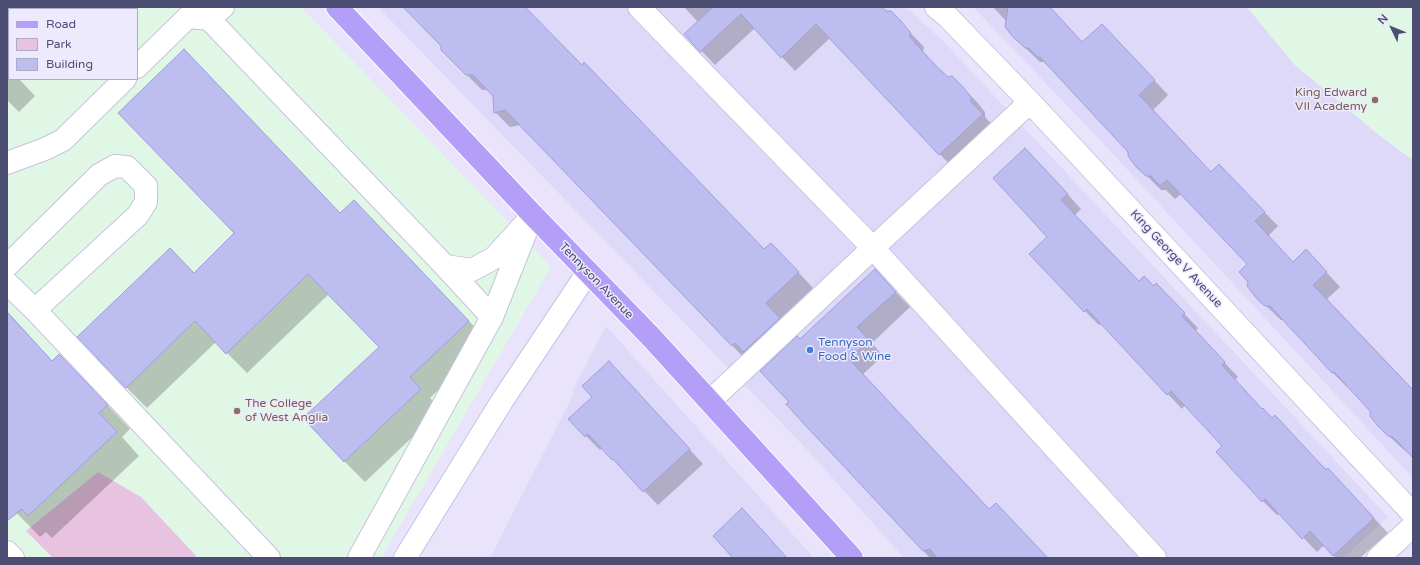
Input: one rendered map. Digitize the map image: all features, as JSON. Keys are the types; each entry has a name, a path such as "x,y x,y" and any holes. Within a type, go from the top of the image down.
{"main road":[{"name":"Tennyson Avenue","path":"343,10 533,215 652,338 852,558"}],"street":[{"path":"639,7 873,248 1155,558"},
{"name":"King George V Avenue","path":"936,7 948,16 1030,102 1413,514"},
{"path":"138,66 188,17 216,13 492,316"},
{"path":"7,163 45,149 64,140 124,80"},
{"path":"710,402 1030,102"},
{"path":"7,266 99,175 116,166 127,167 146,186 146,202 138,215 35,310"},
{"path":"445,266 472,270 494,258 533,215"},
{"path":"359,558 492,316 533,215"},
{"path":"405,558 502,402 588,272"},
{"path":"7,283 35,310 269,558"},
{"path":"1378,558 1413,526"},
{"path":"7,552 13,558"}],"shaded area":[{"name":"The College of West Anglia","path":"7,7 301,7 551,267 381,558 7,558"},
{"path":"378,7 904,7 912,12 944,42 1388,517 1343,558 904,558 813,456"},
{"path":"973,7 1247,7 1295,65 1379,135 1413,160 1413,478 1099,139"},
{"name":"King Edward VII Academy","path":"1247,7 1413,7 1413,160 1379,135 1295,65"},
{"path":"606,326 814,558 490,558 574,393 573,390"}],"green space":[{"path":"98,472 141,497 198,558 53,558 26,531"}],"building":[{"path":"403,7 525,7 582,65 584,62 764,249 771,243 799,272 766,303 780,318 743,352 735,343 732,346 505,110 494,113 493,96 473,75 466,75 441,50 441,46"},
{"path":"713,7 882,7 886,11 891,11 901,21 910,32 910,37 935,65 948,77 952,76 963,87 971,97 971,102 983,114 939,155 816,24 781,58 741,14 700,52 684,34"},
{"path":"1008,7 1050,7 1082,42 1102,24 1155,80 1139,95 1211,172 1219,164 1265,212 1255,221 1293,262 1306,249 1327,272 1313,285 1413,390 1413,458 1393,437 1388,436 1378,426 1370,416 1370,411 1334,372 1332,373 1270,306 1265,306 1258,300 1247,286 1248,282 1239,272 1247,264 1167,180 1160,186 1151,176 1146,176 1136,167 1128,156 1128,152 1040,57 1038,58 1029,48 1025,48 1013,37 1005,27"},
{"path":"184,49 340,213 354,200 469,321 410,377 421,389 344,462 303,418 379,347 308,274 226,354 195,321 126,388 77,337 170,248 194,273 234,233 118,113"},
{"path":"1025,148 1068,194 1061,200 1139,281 1144,276 1154,286 1156,283 1185,313 1182,316 1225,362 1222,365 1262,409 1263,408 1272,418 1275,415 1326,470 1328,468 1374,518 1333,556 1310,531 1302,539 1265,499 1262,502 1216,452 1222,446 1171,391 1167,395 1087,309 1084,312 1029,254 1047,237 993,178"},
{"path":"875,269 896,292 857,327 869,340 849,359 989,509 996,503 1048,558 937,558 930,549 923,551 805,425 786,404 789,402 760,371 797,336 800,339"},
{"path":"7,312 52,361 59,354 108,405 99,413 117,432 28,516 22,509 7,521"},
{"path":"609,361 690,449 643,492 588,434 585,437 568,419 592,397 582,386"},
{"path":"742,508 787,558 733,558 713,536"}],"place":[{"name":"King Edward VII Academy","path":"1375,100"},
{"name":"Tennyson Food & Wine","path":"810,350"},
{"name":"The College of West Anglia","path":"237,411"}]}
